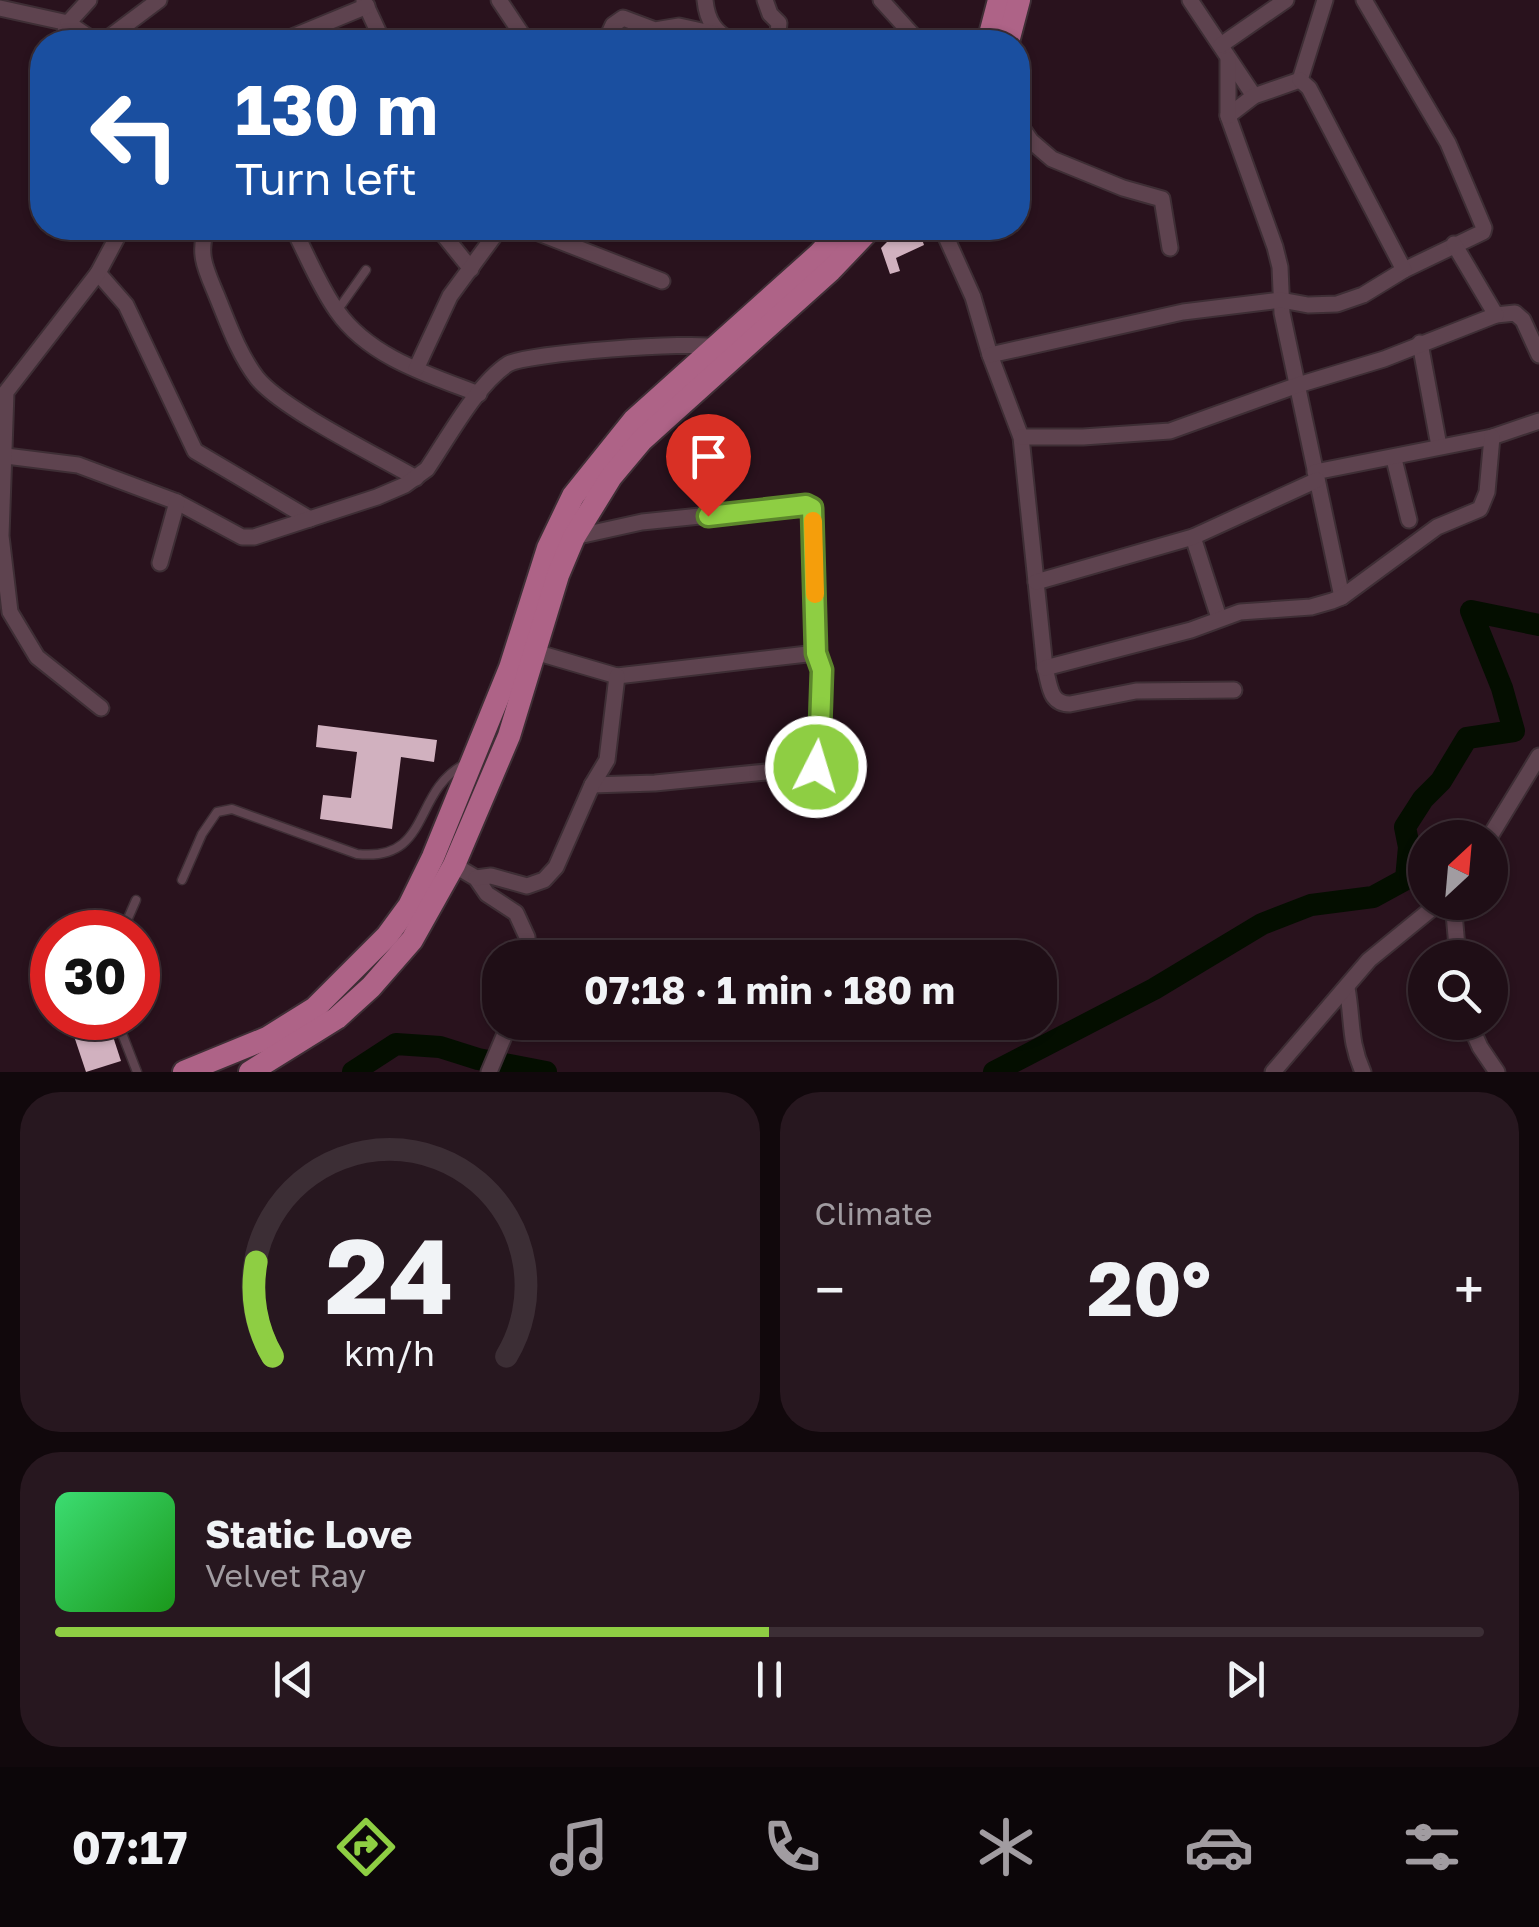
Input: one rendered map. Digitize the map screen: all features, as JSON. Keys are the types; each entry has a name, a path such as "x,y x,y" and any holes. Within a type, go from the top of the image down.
{"main road":[{"path":"991,30 999,0"},
{"path":"1011,30 1019,0"},
{"path":"250,1072 337,1018 371,987 412,940 454,865 509,736 558,575 574,537 611,477 642,440 831,240"},
{"path":"184,1072 267,1038 315,1008 387,936 418,890 476,758 548,548 573,496 634,420 831,270 860,240"}],"street":[{"path":"66,22 89,0"},
{"path":"117,30 159,0"},
{"path":"499,0 520,30"},
{"path":"705,0 709,21 716,30"},
{"path":"765,0 770,14 779,22 778,30"},
{"path":"881,0 908,30"},
{"path":"1190,0 1254,96"},
{"path":"1224,52 1286,0"},
{"path":"1300,80 1325,0"},
{"path":"990,355 1184,312 1280,300 1308,305 1337,304 1363,295 1404,270 1483,232 1448,143 1364,0"},
{"path":"306,30 365,3 377,30"},
{"path":"0,8 23,6 80,30"},
{"path":"611,30 623,18 655,30 679,26 692,30"},
{"path":"1224,52 1228,116 1280,267 1280,300 1342,598"},
{"path":"1228,116 1254,96 1300,80"},
{"path":"1300,80 1308,88 1404,270"},
{"path":"1030,141 1052,159 1162,199 1170,248"},
{"path":"101,708 38,656 10,612 0,536 6,456 3,391 98,273 116,240"},
{"path":"202,240 201,258 239,350 259,381 295,407 416,478"},
{"path":"299,240 337,311 377,349 416,370 479,394"},
{"path":"448,240 471,269"},
{"path":"416,370 450,296 492,240"},
{"path":"557,240 662,280"},
{"path":"947,240 973,297 990,355 1022,437 1045,668 1054,699 1060,704 1136,691 1234,690"},
{"path":"1454,244 1496,316"},
{"path":"98,273 126,305 196,452 310,518"},
{"path":"1022,437 1170,431 1370,364 1507,312 1523,320 1539,355"},
{"path":"1420,342 1439,446"},
{"path":"6,456 78,465 176,502 242,537 254,537 377,497 416,478 427,469 479,394 512,362 662,346 722,353"},
{"path":"1036,582 1193,538 1316,476 1439,446 1492,438 1539,421"},
{"path":"1045,668 1191,630 1240,612 1311,607 1342,598 1438,527 1480,509 1487,492 1492,438"},
{"path":"1394,459 1409,520"},
{"path":"160,563 176,502"},
{"path":"574,537 642,522 806,505 812,508 813,516 816,653 822,670 816,767 655,783 592,785"},
{"path":"1193,538 1218,618"},
{"path":"536,652 617,676 816,653"},
{"path":"476,878 491,876 527,886 544,880 556,866 607,760 617,676"},
{"path":"1501,820 1539,756"},
{"path":"454,865 476,878 487,894 516,913 527,940"},
{"path":"1273,1072 1369,960 1418,920"},
{"path":"1347,988 1352,1046 1363,1072"},
{"path":"490,1072 503,1040"},
{"path":"1477,1040 1497,1072"}],"lane":[{"path":"64,30 66,22"},
{"path":"337,311 366,270"},
{"path":"182,880 216,812 232,809 357,854 378,856 393,852 417,828 443,778 476,758"},
{"path":"132,910 136,900"},
{"path":"124,1040 136,1072"}],"building":[{"path":"889,240 922,240 924,245 896,258 900,271 890,274 881,248"},
{"path":"318,725 437,740 434,762 401,757 392,829 320,819 323,795 351,798 357,752 316,747"},
{"path":"75,1040 114,1040 121,1061 86,1072"}],"waterway":[{"path":"994,1072 1154,989 1262,924 1311,905 1373,897 1406,879 1409,847 1405,827 1423,799 1441,781 1467,738 1514,731 1502,688 1471,611 1539,625"},
{"path":"353,1072 396,1044 440,1047 546,1072"}],"slow traffic":[{"path":"813,521 815,594"}],"route":[{"path":"708,516 806,505 812,508 816,653 822,670 816,767"}]}
